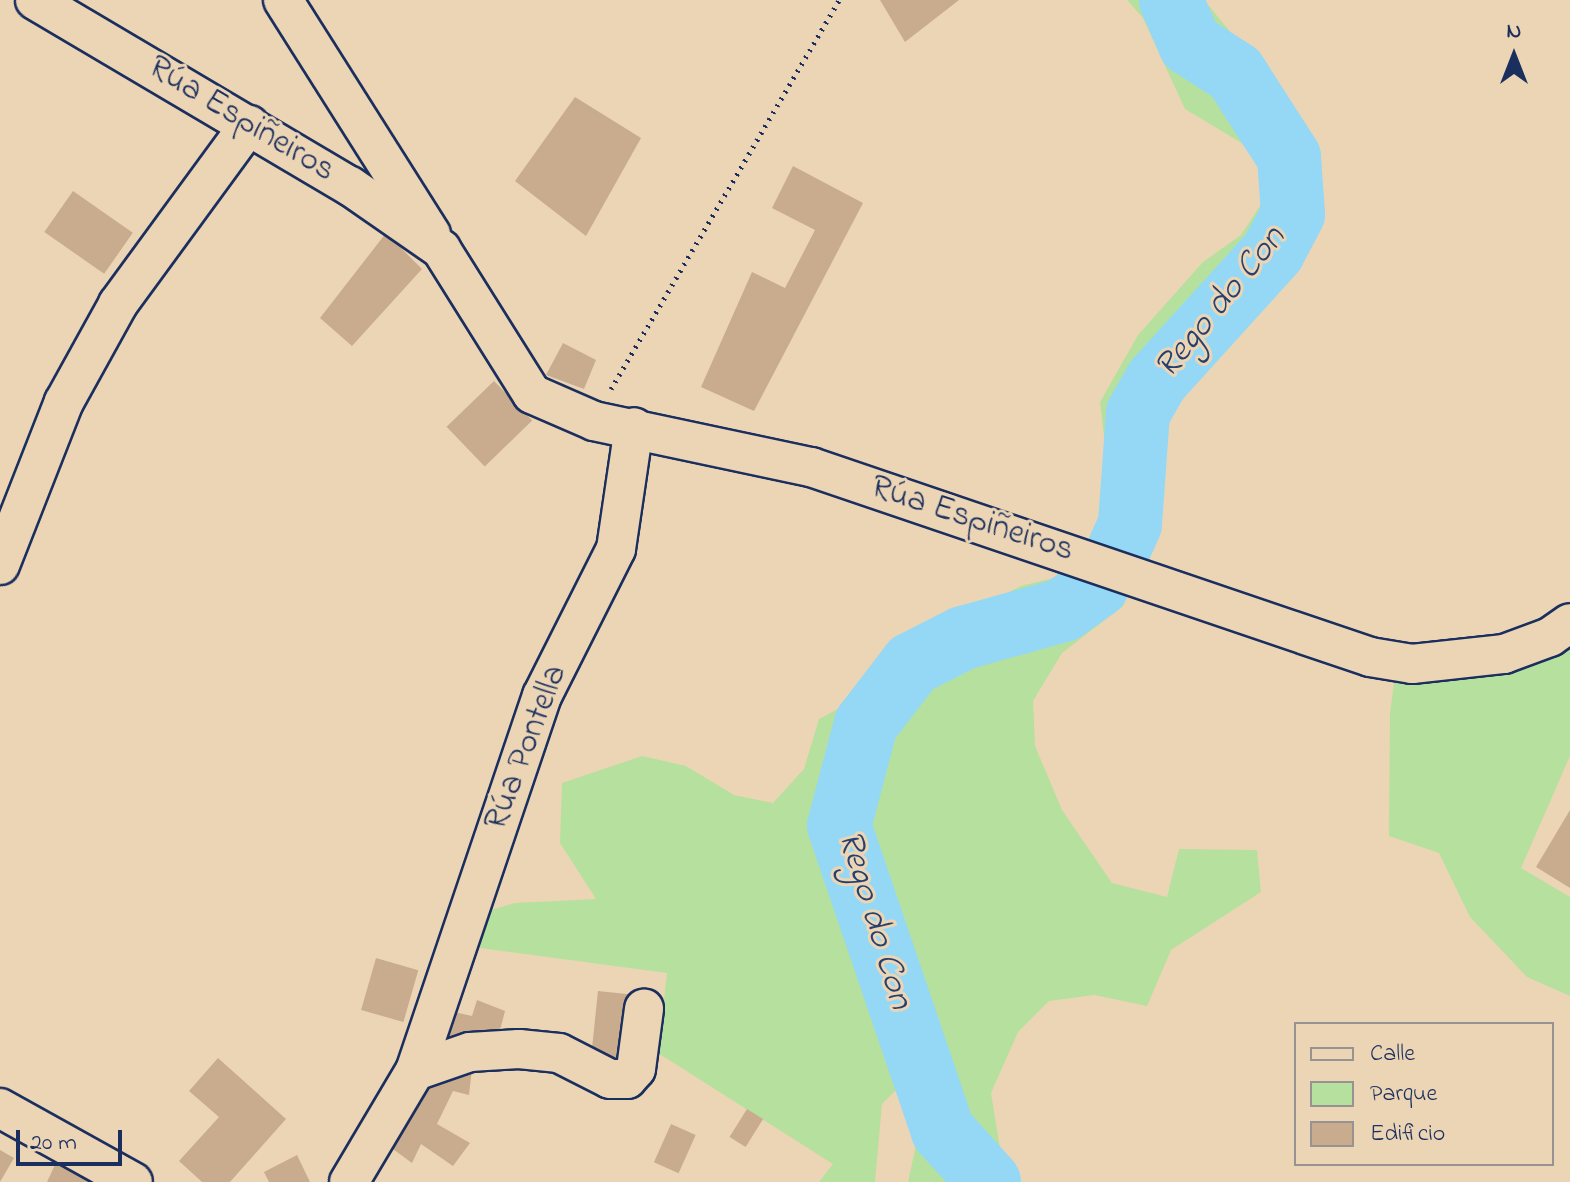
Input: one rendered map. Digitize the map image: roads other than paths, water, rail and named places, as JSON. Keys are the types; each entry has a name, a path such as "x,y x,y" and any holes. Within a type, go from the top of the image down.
{"street":[{"name":"Rúa Espiñeiros","path":"35,0 350,186 441,249"},
{"name":"Rúa Espiñeiros","path":"283,0 532,394 594,421 634,427 811,467 1370,657 1412,664 1504,654 1550,637 1570,623"},
{"path":"0,565 64,402 118,304 249,125"},
{"name":"Rúa Pontella","path":"349,1182 415,1071 542,696 616,549 634,427"},
{"path":"415,1071 470,1052 519,1049 559,1053 610,1079 627,1079 636,1069 644,1009"},
{"path":"0,1108 133,1182"}],"waterway":[{"name":"Rego do Con","path":"1119,549 1130,524 1138,413 1157,380 1273,252 1293,214 1289,157 1235,73 1190,44 1171,0"},
{"name":"Rego do Con","path":"989,1182 943,1131 839,826 866,724 912,664 963,638 1063,610 1097,586"}]}
